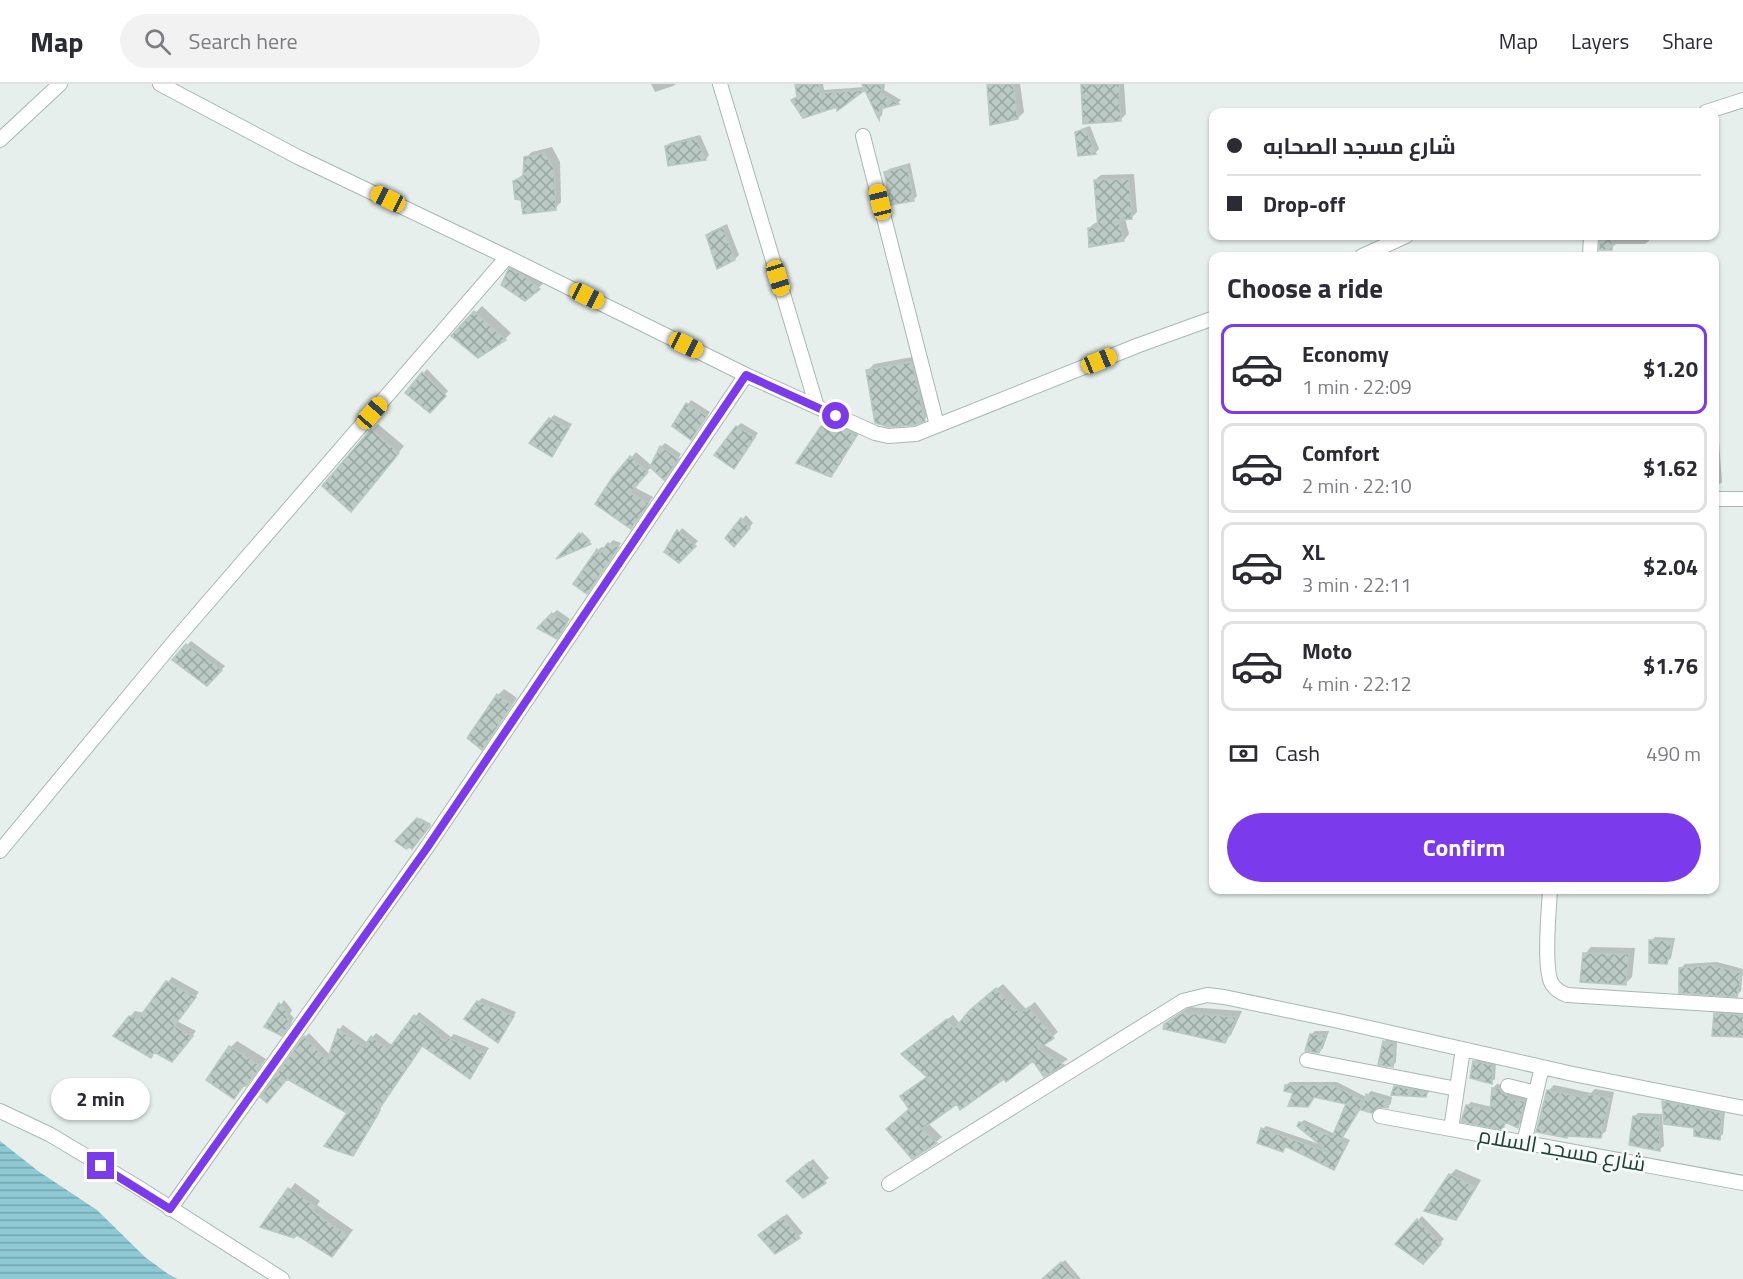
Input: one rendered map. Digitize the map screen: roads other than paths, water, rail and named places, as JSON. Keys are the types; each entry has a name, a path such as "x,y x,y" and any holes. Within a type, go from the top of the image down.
{"street":[{"path":"0,140 60,84"},
{"path":"160,84 298,157 746,375 875,433 888,436 916,434 1139,345 1209,320"},
{"path":"720,84 817,407"},
{"path":"1718,108 1743,100"},
{"path":"863,136 937,425"},
{"path":"1371,252 1397,240"},
{"path":"0,851 177,638 507,257"},
{"path":"170,1209 427,848 746,375"},
{"path":"1719,499 1743,499"},
{"path":"1550,894 1547,969 1551,983 1558,991 1567,995 1743,1006"},
{"path":"890,1184 1183,1000 1207,995 1743,1108"},
{"path":"1451,1129 1463,1049"},
{"path":"1307,1060 1457,1089"},
{"path":"1524,1143 1542,1067"},
{"path":"1508,1086 1536,1093"},
{"path":"0,1111 48,1134 282,1279"},
{"name":"شارع مسجد السلام","path":"1380,1116 1743,1183"}],"water":[{"path":"0,1141 38,1171 97,1210 145,1257 178,1279 0,1279"}]}
